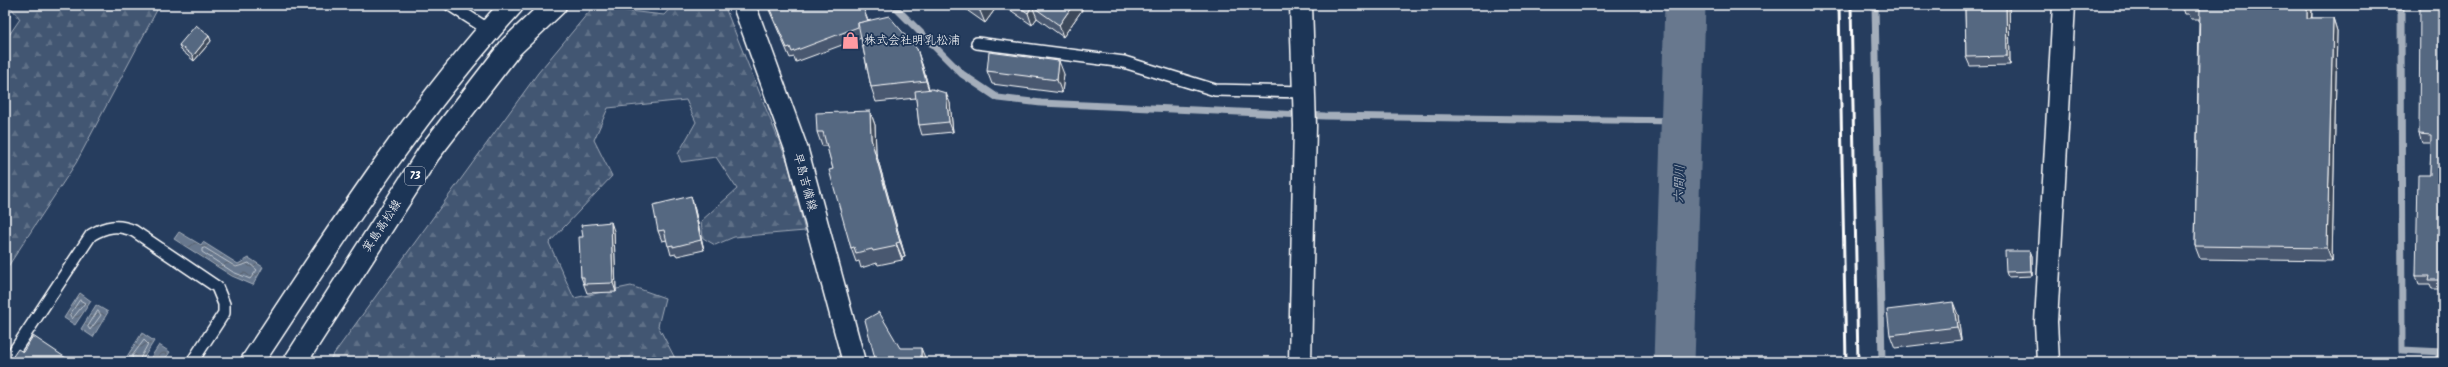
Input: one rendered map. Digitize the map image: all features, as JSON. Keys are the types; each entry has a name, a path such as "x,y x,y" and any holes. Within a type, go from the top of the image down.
{"main road":[{"name":"73","path":"252,362 408,134 489,30 512,5"},
{"name":"箕島高松線","path":"295,362 429,153 511,47 555,5"},
{"name":"早島吉備線","path":"744,5 797,151 854,362"},
{"path":"1300,5 1305,109 1300,362"},
{"path":"2048,362 2046,322 2064,5"}],"lane":[{"path":"450,5 489,30"},
{"path":"977,43 1124,62 1214,90 1305,109"},
{"path":"7,362 91,235 101,229 114,226 123,226 134,231 217,287 221,294 224,312 192,362"}],"green space":[{"path":"9,5 153,5 157,10 76,163 5,271 5,41 20,19"},
{"path":"673,5 724,5 788,163 805,231 734,237 715,245 703,238 701,221 737,189 716,157 681,162 678,154 696,122 686,100 608,108 594,140 612,176 549,243 574,298 631,286 665,298 658,326 677,362 328,362 538,73 593,7 664,15"}],"water":[{"path":"179,232 201,245 203,242 238,264 249,258 263,267 253,285 232,276 174,239"},
{"path":"80,293 91,301 75,325 64,318"},
{"path":"96,305 108,312 93,337 81,329"},
{"path":"142,333 154,341 141,362 132,362 126,358"},
{"path":"159,345 170,352 163,362 148,362"}],"building":[{"path":"768,5 862,5 868,21 858,23 858,27 792,52 790,47 787,48"},
{"path":"972,5 985,5 980,11"},
{"path":"1016,5 1073,5 1059,25 1032,6 1028,13"},
{"path":"1965,5 2006,5 2007,56 1966,57"},
{"path":"2186,5 2307,5 2307,18 2333,18 2327,248 2195,246 2200,6"},
{"path":"2420,5 2443,5 2443,288 2441,288 2441,280 2428,280 2429,276 2416,276 2418,175 2430,175 2431,135 2419,134"},
{"path":"889,16 917,49 926,81 871,87 858,23"},
{"path":"196,25 209,36 193,56 179,45"},
{"path":"989,52 1059,61 1057,80 987,71"},
{"path":"932,89 946,93 949,122 919,125 915,91"},
{"path":"870,111 871,139 900,242 896,243 897,246 873,251 872,249 856,253 854,247 851,248 829,170 833,169 823,132 817,132 816,113"},
{"path":"691,196 701,240 673,247 673,245 668,246 664,230 658,231 653,205"},
{"path":"611,222 613,283 584,284 584,277 581,277 579,237 583,237 581,225"},
{"path":"2005,251 2030,251 2031,271 2006,272"},
{"path":"1953,302 1957,327 1890,335 1887,310"},
{"path":"879,312 900,348 921,348 921,362 876,362 865,320"},
{"path":"33,336 72,362 9,362 18,349 23,352"}],"waterway":[{"path":"893,5 962,74 998,98 1041,103 1325,116 1681,121"},
{"name":"六間川","path":"1674,362 1685,5"},
{"path":"1875,5 1882,362"},
{"path":"2401,5 2402,350 2443,352"},
{"path":"2439,352 2439,362"}],"railway":[{"path":"1839,5 1846,362"},
{"path":"1851,5 1858,362"}],"place":[{"name":"株式会社明乳松浦","path":"851,40"}]}
